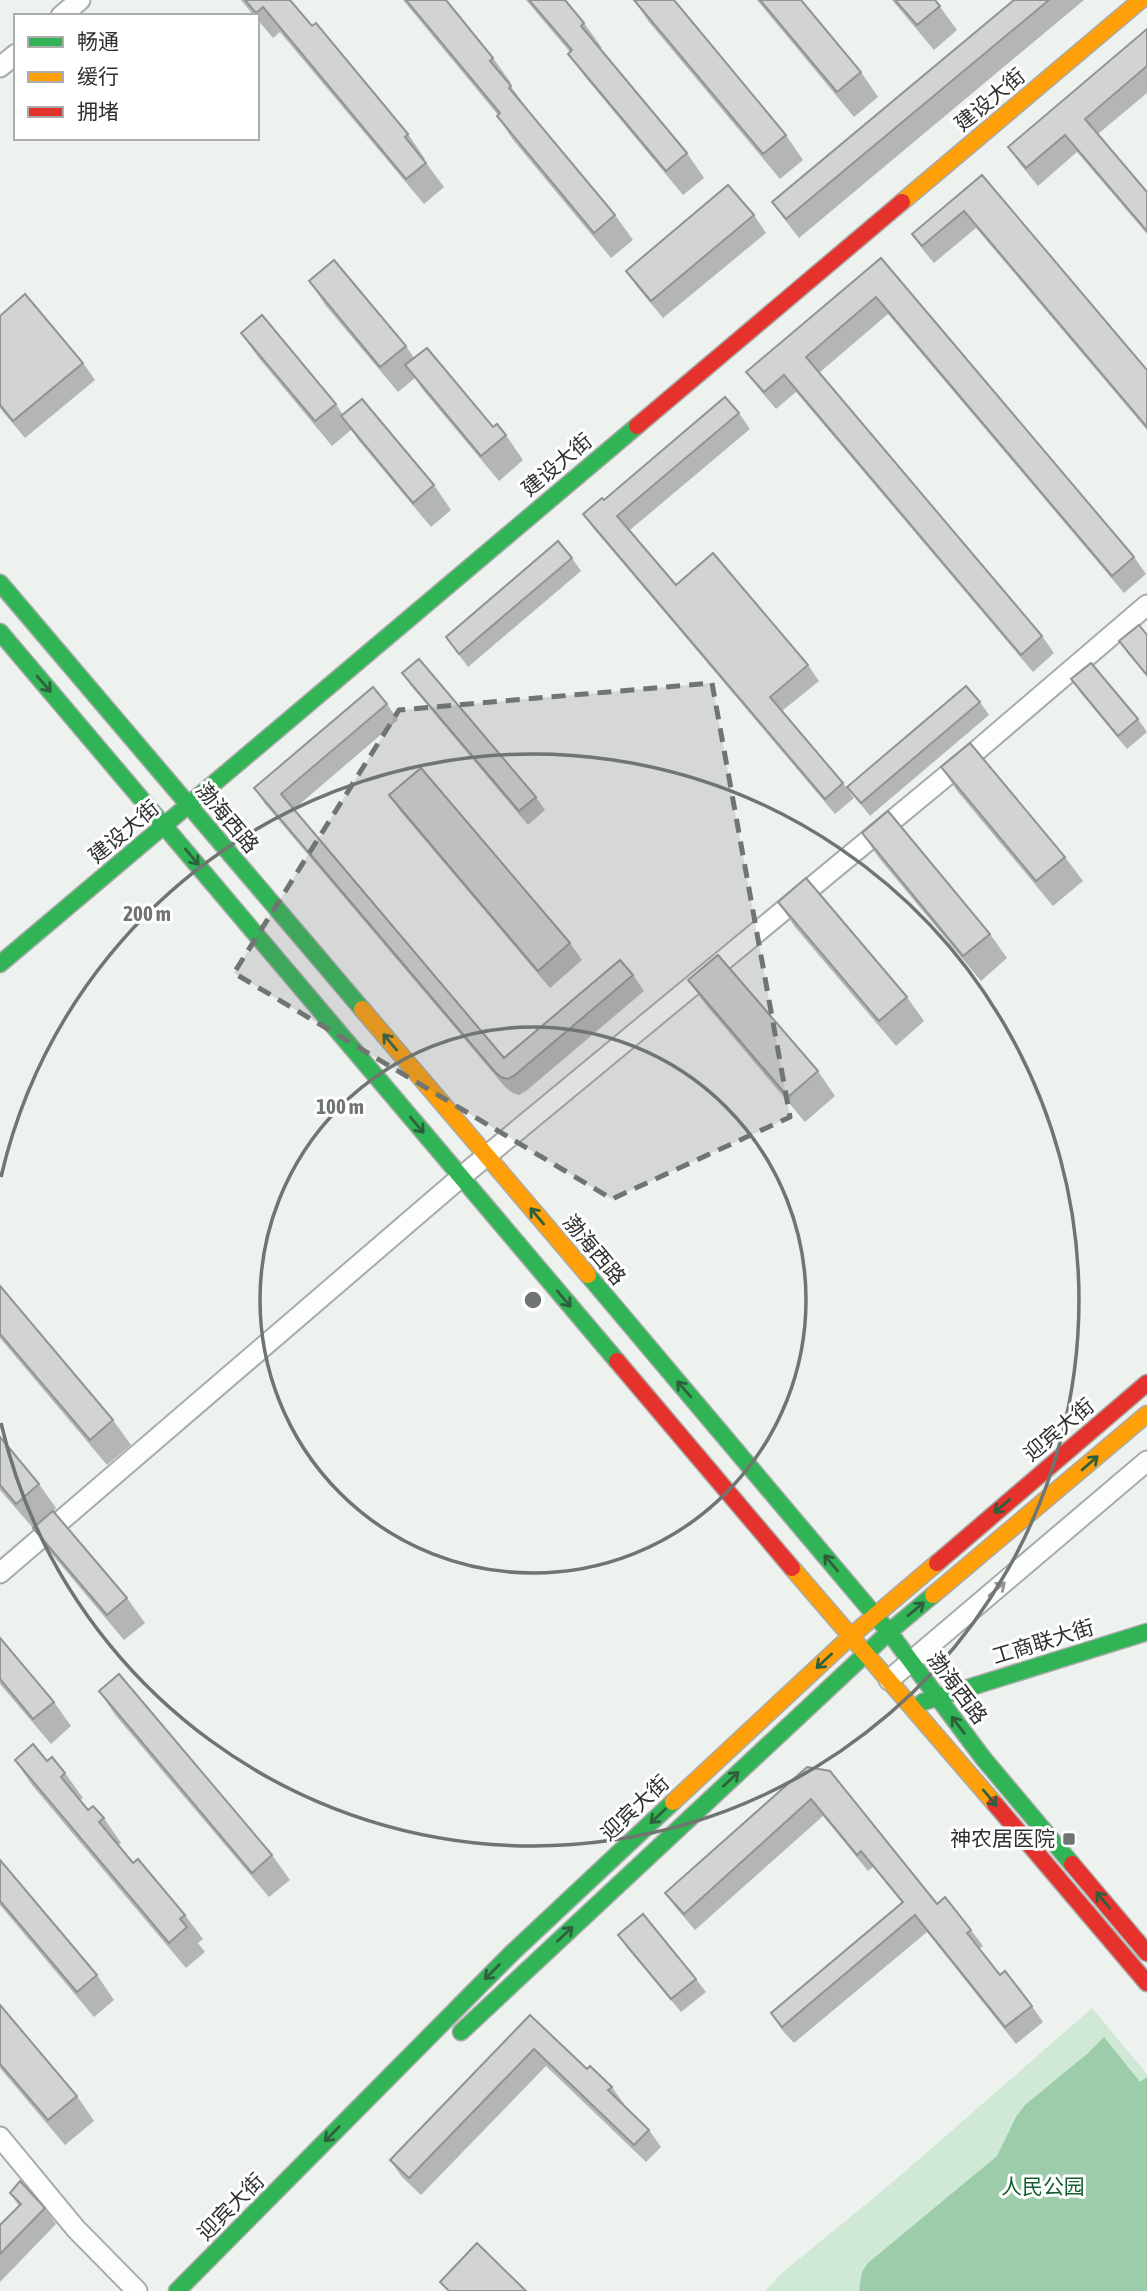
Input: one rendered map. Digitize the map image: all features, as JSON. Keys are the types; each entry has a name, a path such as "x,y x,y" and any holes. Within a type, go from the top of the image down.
{"main road":[{"name":"建设大街","path":"0,964 1141,0"},
{"name":"渤海西路","path":"0,583 875,1615 983,1758 1147,1952"},
{"name":"渤海西路","path":"0,632 850,1637 1147,1983"},
{"name":"迎宾大街","path":"177,2291 512,1953 850,1637 1147,1383"},
{"path":"449,2042 889,1632 1147,1414"},
{"name":"工商联大街","path":"911,1706 1147,1632"}],"street":[{"path":"63,14 80,0"},
{"path":"0,68 14,56"},
{"path":"0,1573 461,1177 1147,605"},
{"path":"889,1680 1147,1461"},
{"path":"0,2137 76,2229 137,2291"}],"highlighted area":[{"path":"712,683 790,1117 612,1199 234,973 399,710"}],"green space":[{"name":"人民公园","path":"1092,2008 1147,2074 1147,2291 765,2291 782,2273 894,2181"}],"shaded area":[{"name":"人民公园","path":"1104,2037 1140,2082 1147,2077 1147,2291 859,2291 862,2272 868,2263 997,2156 1016,2117 1025,2105"}],"building":[{"path":"245,0 290,0 312,26 316,23 408,134 405,137 426,163 406,179 263,7 256,13"},
{"path":"406,0 446,0 493,58 490,61 511,86 509,88 615,215 594,233 497,116 500,113"},
{"path":"529,0 565,0 584,23 581,26 687,153 666,171 568,54 572,50"},
{"path":"634,0 674,0 786,135 763,154"},
{"path":"760,0 801,0 861,72 837,92"},
{"path":"895,0 935,0 940,6 917,25"},
{"path":"1014,0 1049,0 786,219 772,202"},
{"path":"1147,29 1147,66 1085,119 1147,192 1147,231 1065,135 1026,168 1008,147"},
{"path":"982,175 1147,370 1147,427 964,211 922,246 912,234"},
{"path":"728,185 754,215 651,301 626,271"},
{"path":"881,258 1134,557 1112,576 876,297 806,357 1042,636 1021,655 784,375 764,392 746,372"},
{"path":"334,260 406,346 380,367 309,281"},
{"path":"25,294 83,363 13,421 0,405 0,316"},
{"path":"262,315 336,404 315,421 241,333"},
{"path":"427,348 493,427 497,424 506,435 481,456 405,365"},
{"path":"725,397 739,413 617,516 676,585 713,553 808,665 770,697 843,783 825,799 583,514 602,498 604,500"},
{"path":"362,399 434,485 413,503 341,416"},
{"path":"558,541 572,558 459,654 446,637"},
{"path":"1139,625 1147,635 1147,675 1119,641"},
{"path":"419,659 536,797 519,811 402,673"},
{"path":"1091,663 1138,719 1118,736 1071,679"},
{"path":"966,686 980,702 861,803 847,787"},
{"path":"373,687 387,704 281,794 504,1058 620,960 633,975 508,1079 495,1072 254,788"},
{"path":"970,743 1065,857 1036,881 941,767"},
{"path":"421,768 570,943 538,971 389,795"},
{"path":"888,811 990,934 963,956 862,833"},
{"path":"806,878 907,997 879,1021 778,902"},
{"path":"718,955 818,1071 788,1097 688,980"},
{"path":"0,1286 113,1420 90,1440 0,1334"},
{"path":"0,1437 39,1484 16,1504 0,1485"},
{"path":"53,1511 127,1598 107,1615 33,1528"},
{"path":"0,1638 54,1702 33,1719 0,1679"},
{"path":"119,1674 272,1855 252,1873 99,1691"},
{"path":"33,1744 47,1761 52,1757 65,1773 61,1777 88,1810 93,1806 104,1818 99,1822 133,1863 138,1859 185,1915 180,1919 187,1927 169,1943 15,1760"},
{"path":"807,1767 830,1771 937,1904 945,1897 971,1930 967,1933 1000,1975 1005,1971 1032,2006 1005,2027 915,1915 782,2027 771,2013 903,1902 861,1851 857,1855 811,1799 684,1914 665,1893"},
{"path":"0,1860 97,1975 77,1992 0,1901"},
{"path":"643,1914 696,1979 671,1999 618,1935"},
{"path":"0,2005 77,2096 48,2120 0,2064"},
{"path":"530,2015 587,2069 590,2066 612,2087 608,2090 649,2130 634,2145 534,2049 409,2178 390,2160"},
{"path":"20,2181 45,2208 0,2254 0,2225 21,2204 10,2193"},
{"path":"477,2243 526,2291 449,2291 440,2282"}],"traffic: fast":[{"path":"0,964 637,426"},
{"path":"0,583 362,1009"},
{"path":"0,632 617,1361"},
{"path":"588,1275 889,1632 983,1758 1072,1864"},
{"path":"461,2032 889,1632 933,1595"},
{"path":"923,1702 1147,1632"},
{"path":"177,2291 512,1953 673,1802"}],"traffic: slow":[{"path":"902,202 1141,0"},
{"path":"362,1009 588,1275"},
{"path":"933,1595 1147,1414"},
{"path":"673,1802 850,1637 937,1563"},
{"path":"792,1568 995,1804"}],"traffic: jam":[{"path":"637,426 902,202"},
{"path":"617,1361 792,1568"},
{"path":"937,1563 1147,1383"},
{"path":"995,1804 1147,1983"},
{"path":"1072,1864 1147,1953"}],"place":[{"name":"神农居医院","path":"1069,1839"}]}
